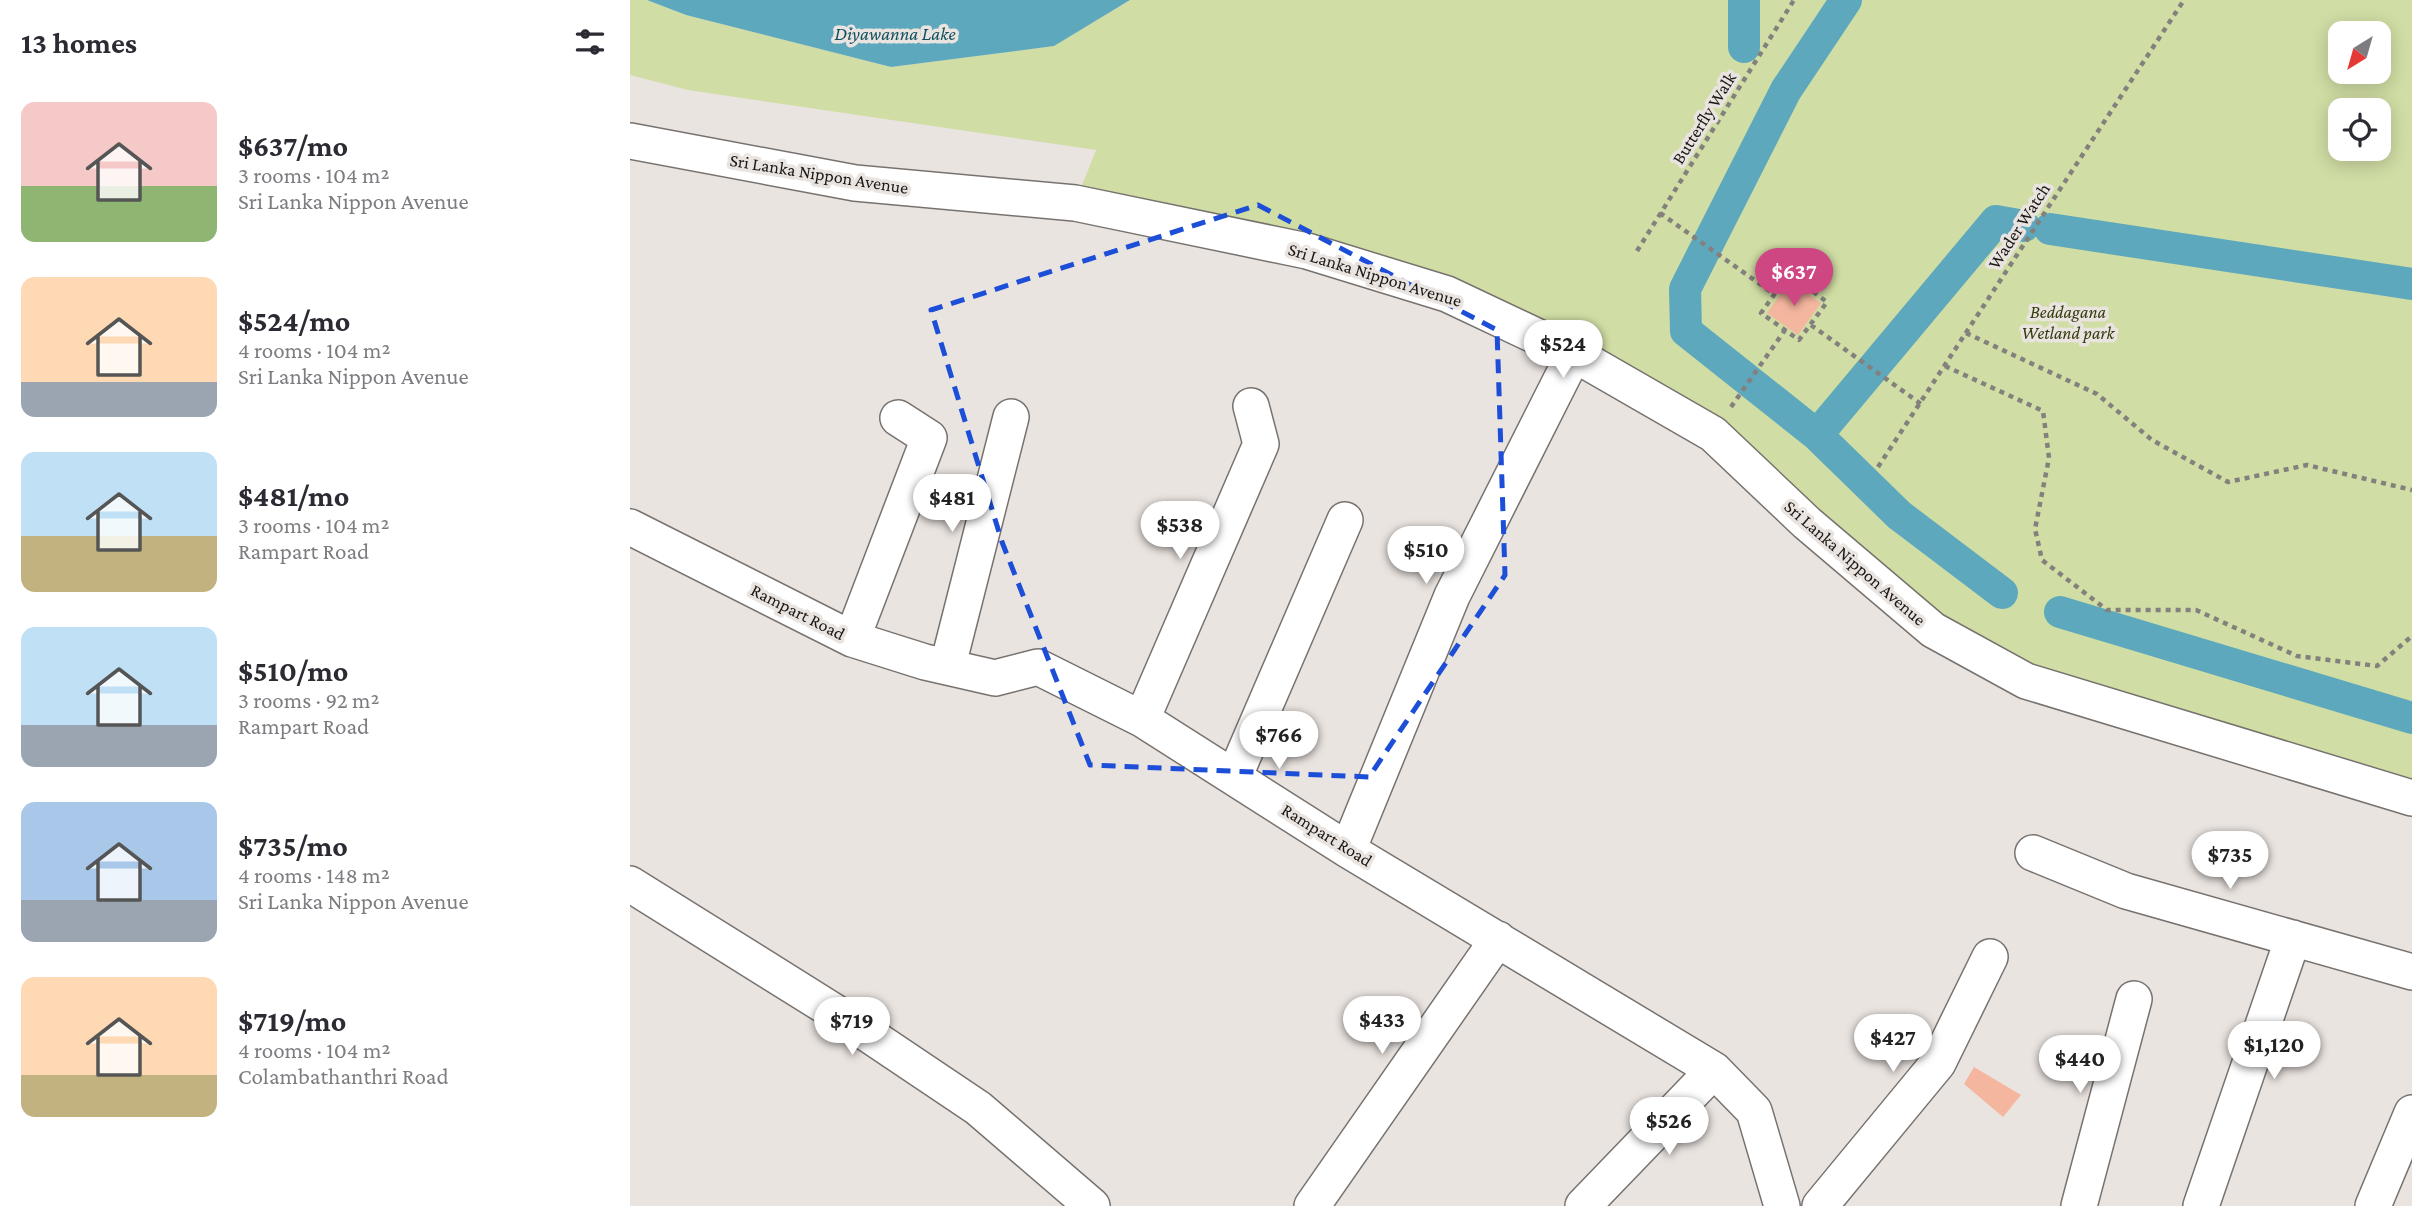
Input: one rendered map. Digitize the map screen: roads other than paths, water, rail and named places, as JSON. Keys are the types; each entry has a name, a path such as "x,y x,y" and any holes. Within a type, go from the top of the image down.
{"street":[{"name":"Sri Lanka Nippon Avenue","path":"630,141 855,183 1075,203 1307,251 1447,294 1574,354 1713,434 1807,523 1933,630 2026,681 2412,798"},
{"path":"1348,849 1452,596 1574,354"},
{"path":"1142,719 1261,444 1251,406"},
{"path":"948,665 1011,416"},
{"path":"852,639 929,438 898,418"},
{"path":"1235,775 1345,520"},
{"name":"Rampart Road","path":"630,527 852,639 925,662 948,665 995,678 1038,667 1142,719 1235,775 1348,849 1714,1070 1754,1111 1782,1206"},
{"path":"2033,853 2126,891 2412,972"},
{"path":"630,884 838,1014 978,1108 1092,1206"},
{"path":"2201,1206 2294,938"},
{"path":"1312,1206 1498,939"},
{"path":"1820,1206 1938,1063 1990,957"},
{"path":"2079,1206 2134,999"},
{"path":"1583,1206 1714,1070"},
{"path":"2373,1206 2412,1113"}],"water":[{"name":"Diyawanna Lake","path":"647,0 1130,0 1054,46 891,67 686,15"}],"waterway":[{"path":"1744,0 1744,47"},
{"path":"1817,435 1686,331 1685,289 1786,90 1846,0"},
{"path":"2002,593 1899,515 1817,435 1996,221 2024,226"},
{"path":"2050,229 2412,284"},
{"path":"2060,612 2412,718"}],"park label":[{"name":"Beddagana Wetland park","path":"2068,322"}]}
